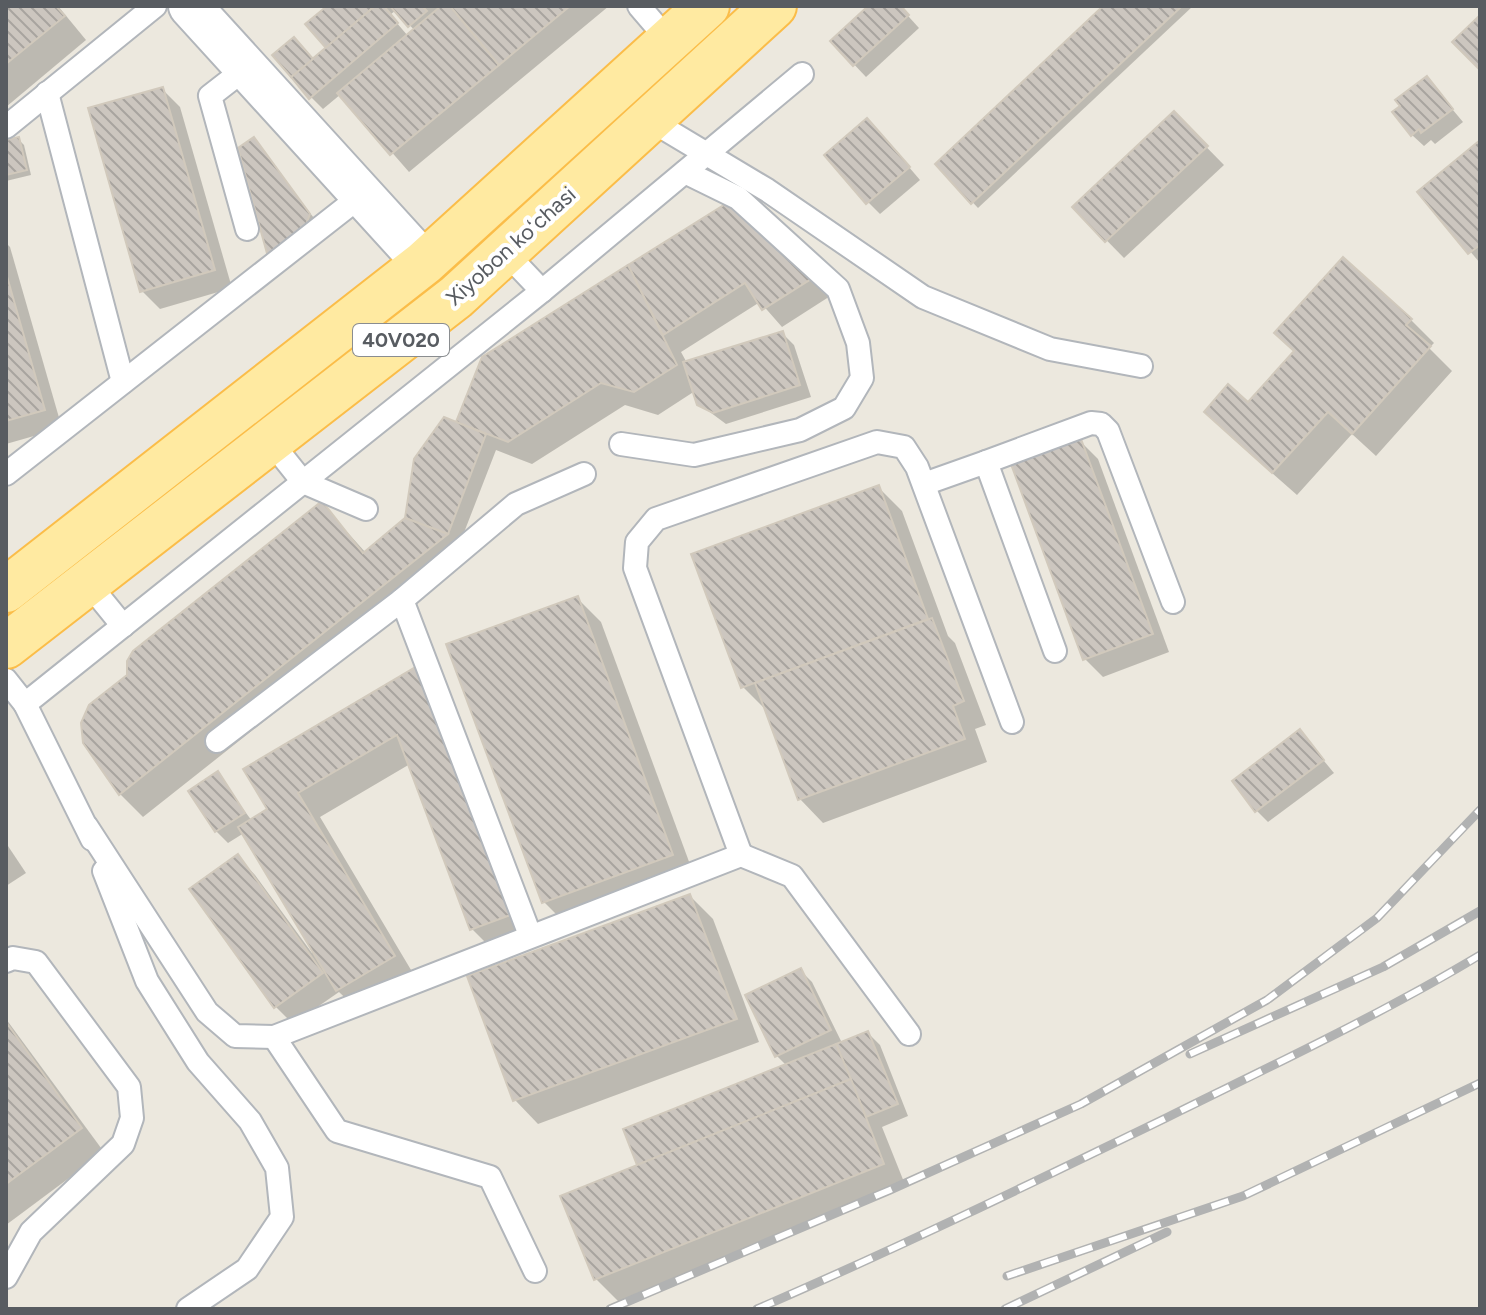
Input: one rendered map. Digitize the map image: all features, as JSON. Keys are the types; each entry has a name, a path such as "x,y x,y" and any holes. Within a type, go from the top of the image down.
{"main road":[{"name":"Xiyobon koʻchasi","path":"6,590 424,263 707,6"},
{"name":"Xiyobon koʻchasi","path":"6,646 456,297 774,6"}],"street":[{"path":"190,6 424,263"}],"lane":[{"path":"6,127 155,6"},
{"path":"639,6 669,41"},
{"path":"246,68 210,96 247,229"},
{"path":"25,704 542,291 802,74"},
{"path":"47,93 123,382"},
{"path":"650,120 767,190 923,297 1050,349 1141,366"},
{"path":"621,444 694,455 800,430 844,408 862,378 858,343 838,289 738,198 685,172"},
{"path":"6,474 362,195"},
{"path":"505,252 542,291"},
{"path":"924,484 1091,423 1101,424 1108,431 1173,602"},
{"path":"271,442 303,482 366,509"},
{"path":"741,855 635,568 637,542 656,519 877,442 904,447 924,484 1012,722"},
{"path":"986,462 1055,651"},
{"path":"217,741 402,600 516,504 584,474"},
{"path":"88,583 123,626"},
{"path":"402,600 530,935"},
{"path":"6,680 25,704 87,827 147,981 198,1062 250,1121 277,1168 282,1217 247,1269 188,1309"},
{"path":"87,827 207,1012 235,1036 274,1037 741,855 792,876 909,1034"},
{"path":"6,961 13,958 36,962 129,1087 132,1118 123,1144 31,1232 6,1277"},
{"path":"274,1037 337,1131 490,1177 535,1271"}],"building":[{"path":"6,6 56,6 65,16 6,64"},
{"path":"327,6 375,6 326,48 305,24"},
{"path":"375,6 384,6 398,23 309,99 291,77"},
{"path":"390,6 422,6 427,11 408,27"},
{"path":"441,6 450,6 499,65 390,155 337,93"},
{"path":"450,6 570,6 499,65"},
{"path":"868,6 901,6 909,15 853,66 830,41"},
{"path":"1103,6 1182,6 971,204 935,164"},
{"path":"1480,15 1480,70 1452,42"},
{"path":"294,37 313,59 291,77 272,55"},
{"path":"1427,76 1453,109 1421,133 1419,129 1411,136 1392,112 1400,106 1395,100"},
{"path":"163,87 215,270 140,292 88,108"},
{"path":"1174,111 1208,146 1105,242 1072,207"},
{"path":"867,118 910,167 866,204 824,155"},
{"path":"19,137 27,170 6,175 6,140"},
{"path":"254,137 310,214 303,233 268,257 238,148"},
{"path":"1480,140 1480,245 1468,254 1417,192"},
{"path":"735,198 819,274 762,310 745,283 663,335 628,265"},
{"path":"1343,257 1412,319 1406,325 1431,346 1352,434 1328,412 1272,473 1204,412 1228,384 1248,402 1294,351 1274,333"},
{"path":"628,265 677,365 634,392 601,383 508,442 456,422 482,357"},
{"path":"6,273 45,410 6,421"},
{"path":"783,331 800,385 713,413 697,405 683,362"},
{"path":"444,417 486,434 448,534 405,518 414,459"},
{"path":"1081,439 1153,634 1083,660 1011,464"},
{"path":"879,485 928,619 741,688 691,554"},
{"path":"322,501 363,553 405,518 448,534 119,795 83,743 81,723 89,705 127,675 127,661 133,651"},
{"path":"578,596 673,855 542,903 446,644"},
{"path":"932,618 964,701 953,706 965,739 798,800 755,683"},
{"path":"419,665 513,914 470,930 397,735 298,793 395,956 336,991 238,827 267,809 243,769"},
{"path":"1300,729 1324,760 1255,812 1232,781"},
{"path":"218,771 245,813 215,832 188,791"},
{"path":"238,854 323,973 274,1008 189,889"},
{"path":"690,894 737,1019 513,1101 467,976"},
{"path":"801,968 831,1030 775,1057 745,995"},
{"path":"6,1022 82,1128 6,1184"},
{"path":"868,1031 898,1104 866,1117 836,1044"},
{"path":"836,1044 851,1079 637,1165 623,1129"},
{"path":"851,1079 884,1164 594,1280 560,1196"}],"railway":[{"path":"610,1309 890,1190 1081,1104 1267,1000 1377,918 1480,810"},
{"path":"1190,1054 1383,967 1480,911"},
{"path":"757,1309 1168,1117 1365,1019 1480,955"},
{"path":"1007,1276 1243,1196 1480,1083"},
{"path":"1005,1309 1167,1232"}]}
